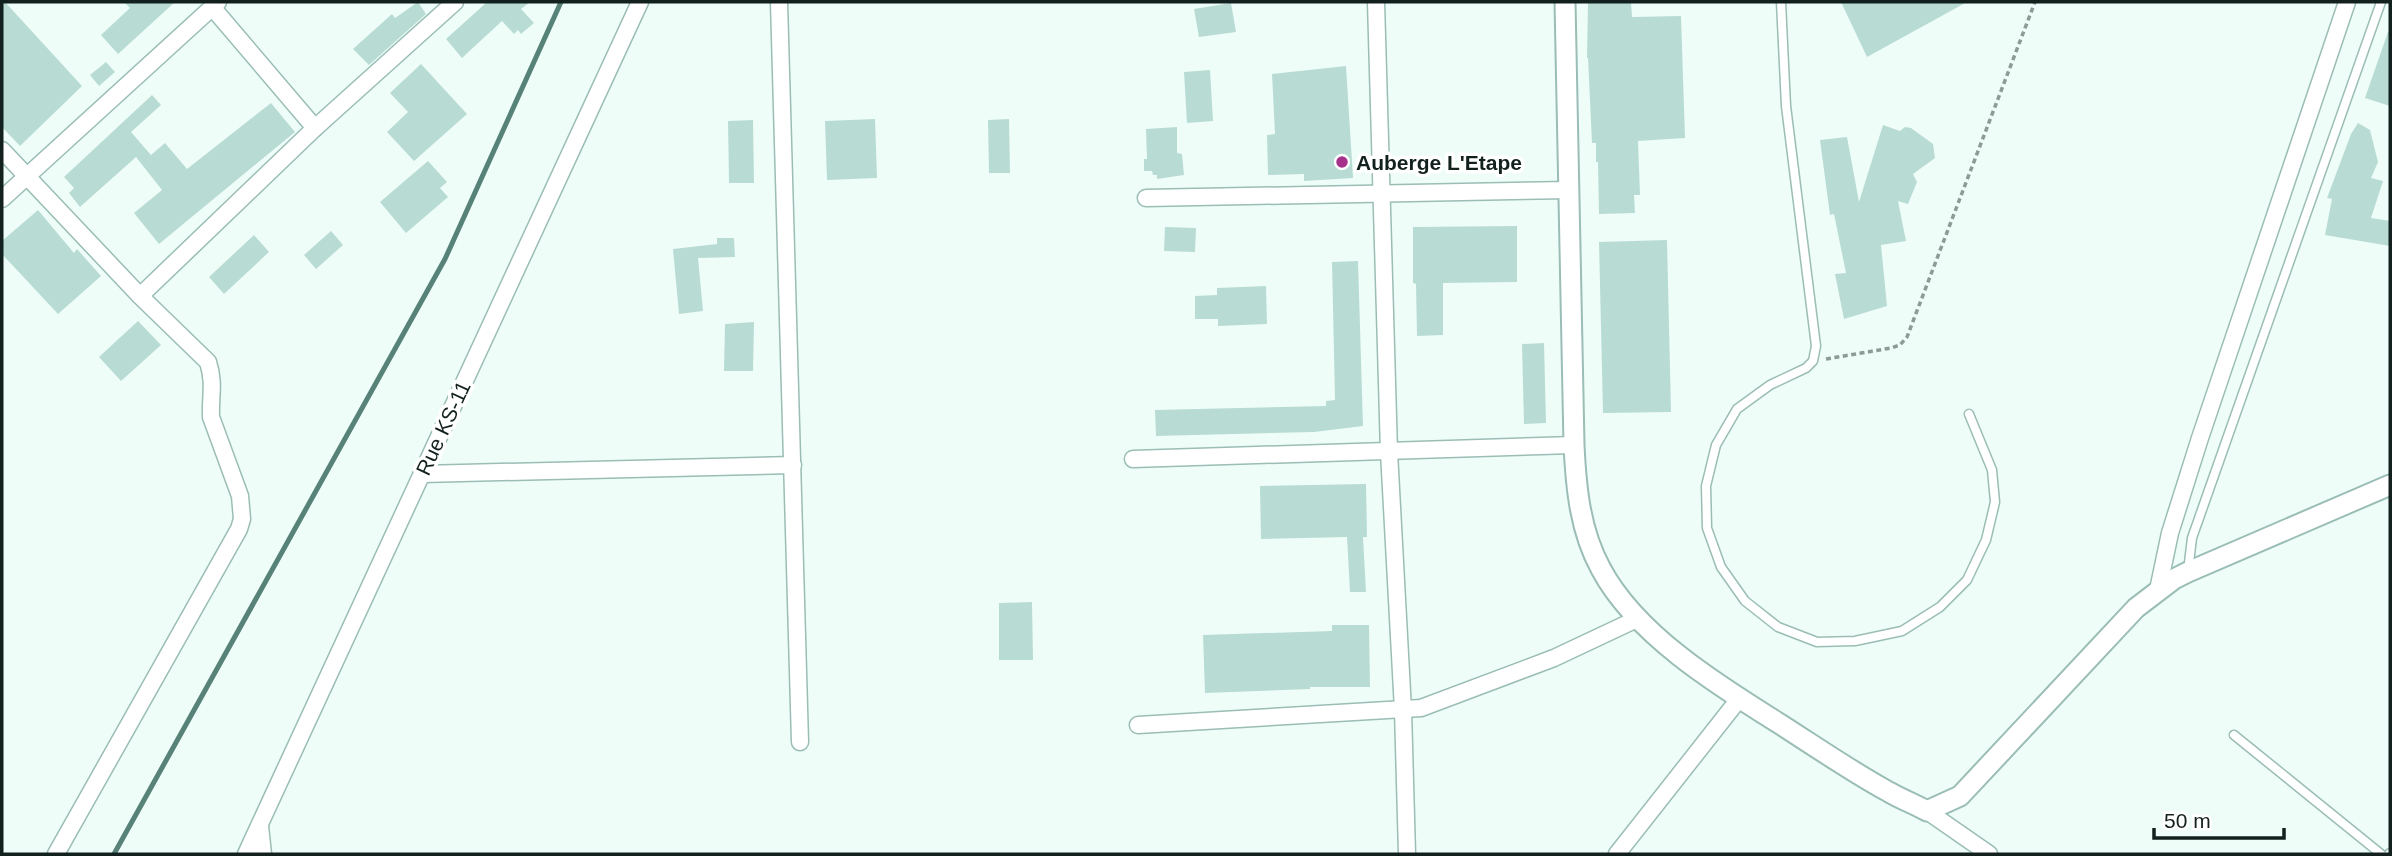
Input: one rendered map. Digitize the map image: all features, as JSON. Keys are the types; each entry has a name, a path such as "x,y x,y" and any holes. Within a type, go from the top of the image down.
{"street":[{"path":"140,296 315,128 454,2"},
{"name":"Rue KS-11","path":"246,854 640,2"},
{"path":"779,2 800,742"},
{"path":"1376,2 1389,452 1403,710 1406,854"},
{"path":"1565,2 1571,377 1576,487 1588,540 1602,572 1660,640 1739,699 1888,792 1927,811 1989,854"},
{"path":"2158,590 2170,533 2196,450 2347,2"},
{"path":"2,199 215,4 315,128"},
{"path":"2,150 140,296 208,362 213,376 214,392 211,417 240,496 242,519 233,541 56,854"},
{"path":"1146,198 1570,190"},
{"path":"1133,459 1574,445"},
{"path":"422,474 793,465"},
{"path":"1927,811 1948,804 1971,787 2136,608 2158,590 2188,572 2390,485"},
{"path":"1138,725 1403,710 1437,703 1541,663 1639,618"},
{"path":"1617,854 1739,699"},
{"path":"260,825 263,854"}],"lane":[{"path":"1781,2 1786,106 1816,346 1813,361 1806,368 1770,385 1737,409 1716,446 1706,486 1707,528 1721,567 1745,601 1778,627 1817,642 1855,641 1902,631 1940,607 1967,580 1986,540 1995,502 1992,470 1969,414"},
{"path":"2188,572 2192,538 2382,2"},
{"path":"2234,735 2381,854"}],"path":[{"path":"1813,361 1891,348 1900,345 1907,337 2035,2"}],"building":[{"path":"2,2 5,2 82,86 20,146 2,127"},
{"path":"124,2 175,2 118,54 101,35 130,8"},
{"path":"418,2 426,14 369,65 353,49 392,14 395,18"},
{"path":"487,2 530,2 521,9 534,23 521,34 518,30 514,34 502,21 462,58 446,39"},
{"path":"1588,2 1631,2 1632,17 1681,16 1685,138 1638,141 1640,195 1634,195 1635,213 1599,214 1598,162 1596,143 1592,143 1587,58"},
{"path":"1841,2 1967,2 1867,57"},
{"path":"1231,3 1236,32 1199,37 1194,9"},
{"path":"2390,32 2390,106 2365,98"},
{"path":"106,62 115,72 99,86 90,75"},
{"path":"421,64 467,114 414,161 387,132 408,112 390,93"},
{"path":"1346,66 1353,178 1304,181 1304,174 1268,175 1267,135 1275,134 1272,74"},
{"path":"1210,70 1213,121 1187,123 1184,72"},
{"path":"152,95 161,105 131,132 151,155 165,143 187,169 271,103 295,132 159,244 134,213 162,190 136,157 80,207 69,193 74,188 64,177"},
{"path":"875,119 877,178 827,180 825,121"},
{"path":"1009,119 1010,173 989,173 988,120"},
{"path":"753,120 754,183 729,183 728,121"},
{"path":"2358,123 2370,130 2378,162 2371,178 2383,181 2371,218 2390,221 2390,246 2325,235 2332,199 2327,198 2351,134"},
{"path":"1883,125 1900,131 1905,127 1911,128 1933,144 1935,158 1913,174 1917,182 1908,204 1898,201 1906,241 1881,245 1887,306 1844,319 1835,274 1846,273 1834,214 1830,215 1820,140 1847,137 1859,202"},
{"path":"1177,127 1177,153 1182,154 1184,175 1157,179 1157,175 1153,175 1152,171 1144,171 1144,159 1147,159 1146,129"},
{"path":"428,161 447,182 440,188 448,197 406,233 380,202"},
{"path":"38,210 74,253 77,249 101,276 58,314 2,254 2,241"},
{"path":"1517,226 1517,282 1443,283 1443,335 1417,336 1413,227"},
{"path":"1165,227 1196,228 1195,252 1164,251"},
{"path":"331,231 343,245 316,269 304,255"},
{"path":"254,235 269,252 224,294 209,277"},
{"path":"717,238 734,238 735,257 698,258 703,311 679,314 673,249 717,244"},
{"path":"1667,240 1671,412 1603,413 1599,242"},
{"path":"1358,261 1363,426 1314,432 1156,436 1155,410 1326,406 1326,401 1335,400 1332,262"},
{"path":"1266,286 1267,324 1218,326 1218,319 1195,319 1195,296 1217,295 1217,288"},
{"path":"138,321 161,345 121,381 99,357"},
{"path":"754,322 753,371 724,371 725,324"},
{"path":"1544,343 1546,423 1524,424 1522,344"},
{"path":"1366,484 1367,537 1363,537 1366,592 1350,592 1347,537 1261,539 1260,486"},
{"path":"1032,602 1033,660 999,660 999,603"},
{"path":"1332,625 1369,625 1370,687 1310,687 1205,693 1203,635 1332,631"}],"waterway":[{"path":"114,854 445,259 561,2"}],"place":[{"name":"Auberge L'Etape","path":"1342,162"}]}
